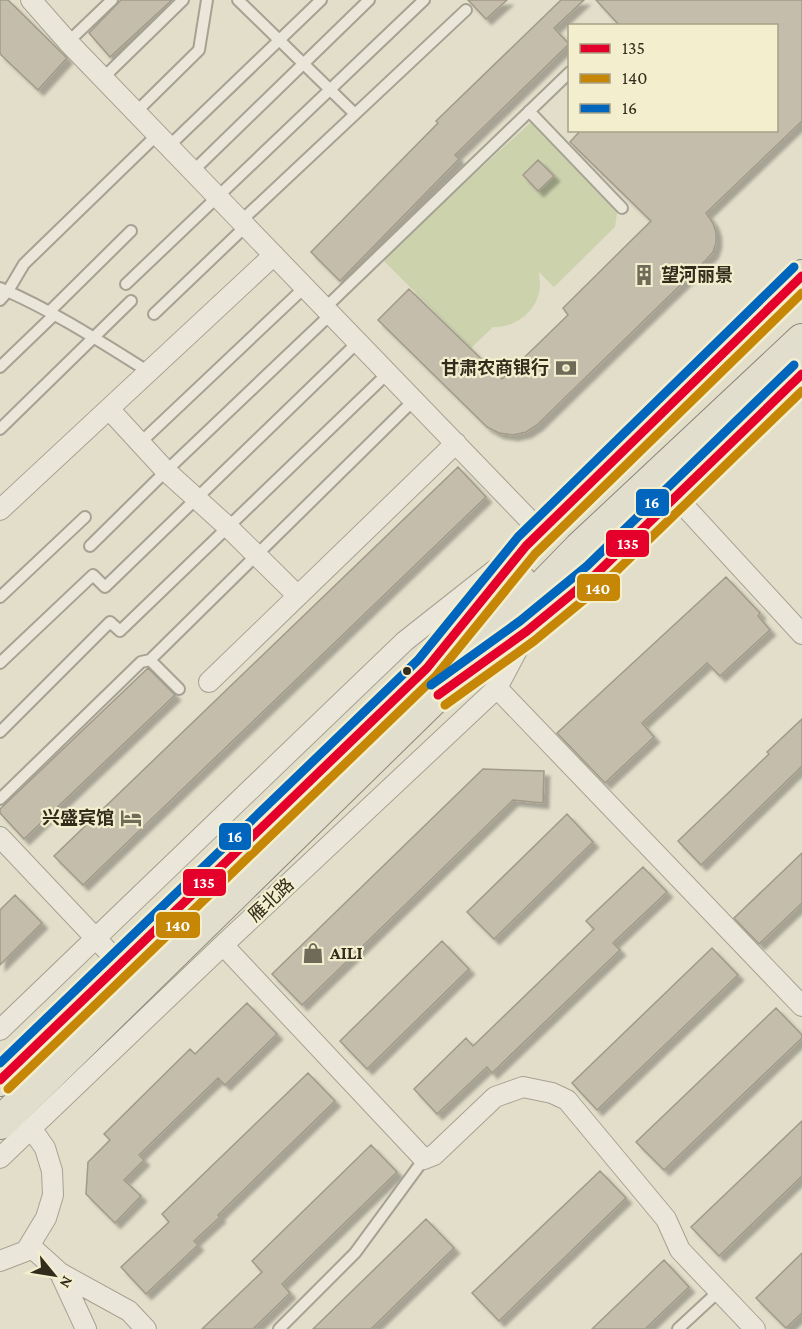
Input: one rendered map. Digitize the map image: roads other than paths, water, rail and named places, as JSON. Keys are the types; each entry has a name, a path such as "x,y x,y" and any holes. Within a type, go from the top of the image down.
{"main road":[{"path":"433,681 554,540 802,276"},
{"path":"0,1080 120,964 433,681 554,540 802,314"},
{"path":"554,540 802,340"},
{"path":"433,681 527,631 595,575 802,374"},
{"name":"雁北路","path":"0,1123 433,681"}],"street":[{"path":"0,1030 405,641 554,540 387,373 68,42 31,0"},
{"path":"0,510 274,255"},
{"path":"109,409 166,471 229,528 298,596"},
{"path":"209,682 456,443"},
{"path":"676,497 802,634"},
{"name":"雁北路","path":"0,1158 497,688 527,631"},
{"path":"497,688 802,1006"},
{"path":"0,837 120,964"},
{"path":"223,945 424,1159 434,1155 495,1097 523,1087 552,1093 567,1100 666,1219 680,1250 755,1329"},
{"path":"0,1262 26,1251 30,1246 46,1218 52,1195 52,1171 45,1149 31,1128"},
{"path":"30,1246 60,1274 129,1311 146,1329"},
{"path":"60,1274 86,1329"}],"lane":[{"path":"103,78 183,0"},
{"path":"136,112 199,50 207,0"},
{"path":"238,0 355,114"},
{"path":"0,300 4,290 24,264 279,40 321,0"},
{"path":"193,171 369,0"},
{"path":"126,284 424,0"},
{"path":"68,42 109,1"},
{"path":"154,314 243,223 466,10"},
{"path":"90,546 568,74"},
{"path":"529,111 622,208"},
{"path":"0,367 131,231"},
{"path":"140,443 305,287"},
{"path":"4,290 94,338 149,372"},
{"path":"0,429 131,301"},
{"path":"0,663 93,575 105,587 358,342"},
{"path":"0,732 110,622 120,631 387,373"},
{"path":"0,800 141,662 150,660 414,400"},
{"path":"0,597 85,517"},
{"path":"150,660 178,689"},
{"path":"279,1329 355,1253 424,1159"},
{"path":"678,1329 719,1291"}],"place":[{"name":"望河丽景","path":"644,275"},
{"name":"甘肃农商银行","path":"566,368"},
{"name":"兴盛宾馆","path":"131,818"},
{"name":"AILI","path":"313,953"}]}
